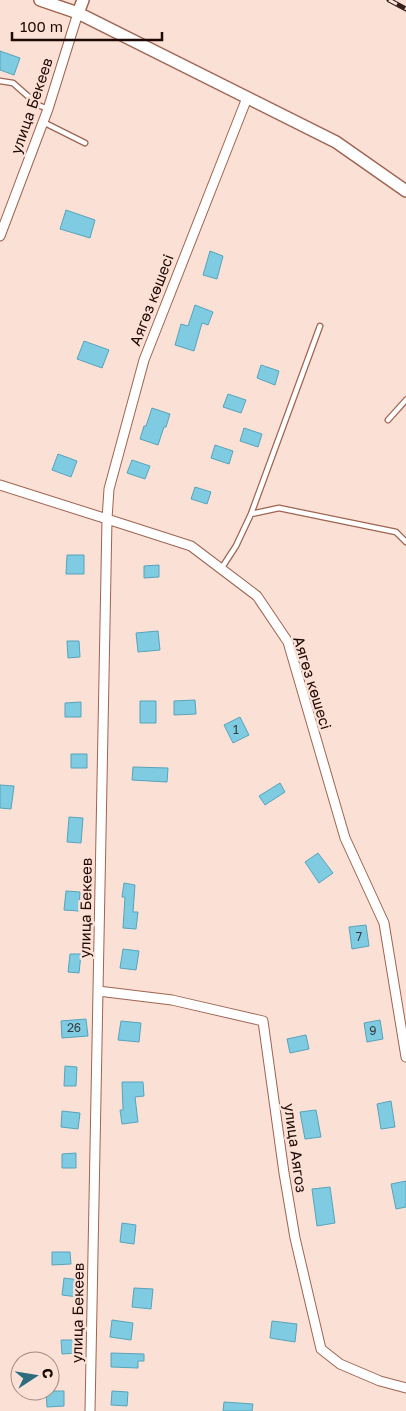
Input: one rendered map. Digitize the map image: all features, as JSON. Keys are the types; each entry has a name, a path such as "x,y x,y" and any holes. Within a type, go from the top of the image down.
{"street":[{"path":"40,0 78,13 336,142 406,191"},
{"path":"78,13 83,0"},
{"name":"улица Бекеев","path":"0,236 48,109 78,13"},
{"name":"Аягөз көшесі","path":"247,98 144,360 109,488 107,519 191,546 257,596 288,642 344,838 384,923 406,1057"},
{"path":"0,485 107,519"},
{"name":"улица Бекеев","path":"90,1411 107,519"},
{"name":"улица Аягоз","path":"98,991 172,1000 263,1021 295,1238 321,1349 340,1364 380,1381 406,1388"}],"lane":[{"path":"0,81 13,82 38,105 48,109"},
{"path":"42,121 85,143"},
{"path":"221,568 236,546 251,514 320,326"},
{"path":"388,420 406,400"},
{"path":"251,514 279,508 396,532 406,542"}],"building":[{"path":"0,51 20,58 14,75 0,70"},
{"path":"66,210 95,220 90,238 60,229"},
{"path":"210,251 223,256 217,279 203,275"},
{"path":"195,305 213,312 208,325 202,323 194,351 175,345 181,324 188,326"},
{"path":"84,341 109,350 102,368 77,359"},
{"path":"261,365 279,371 275,385 257,378"},
{"path":"228,394 246,400 241,413 223,407"},
{"path":"152,408 170,414 158,445 140,439"},
{"path":"244,428 262,434 258,447 240,441"},
{"path":"215,445 233,451 229,464 211,458"},
{"path":"58,454 77,461 71,477 52,470"},
{"path":"132,460 150,466 145,479 127,473"},
{"path":"195,487 211,492 207,504 191,499"},
{"path":"67,555 84,555 84,574 66,574"},
{"path":"159,565 159,577 144,578 144,566"},
{"path":"158,631 160,650 138,652 136,633"},
{"path":"67,641 79,641 80,657 68,658"},
{"path":"195,700 196,714 174,715 174,701"},
{"path":"140,701 156,701 156,723 140,723"},
{"path":"81,702 81,717 65,717 65,703"},
{"path":"240,717 249,735 233,743 224,725"},
{"path":"71,754 87,754 87,768 71,768"},
{"path":"133,767 168,768 167,782 132,780"},
{"path":"280,783 285,792 265,805 259,796"},
{"path":"0,785 14,786 11,809 0,808"},
{"path":"69,817 83,818 81,843 67,842"},
{"path":"318,853 333,873 319,883 305,862"},
{"path":"124,883 135,885 133,912 138,912 136,929 123,928 125,897 122,897"},
{"path":"66,891 80,892 79,911 64,910"},
{"path":"366,925 369,946 352,949 349,927"},
{"path":"123,949 139,951 136,970 120,968"},
{"path":"70,954 81,954 79,973 68,972"},
{"path":"86,1019 88,1036 62,1038 61,1021"},
{"path":"380,1020 383,1039 367,1042 364,1023"},
{"path":"121,1021 141,1023 139,1042 118,1040"},
{"path":"306,1035 309,1049 290,1053 287,1039"},
{"path":"65,1066 77,1067 76,1086 64,1086"},
{"path":"122,1082 143,1082 144,1096 135,1097 138,1122 122,1124 120,1110 123,1110"},
{"path":"391,1101 395,1127 381,1129 377,1104"},
{"path":"316,1110 321,1137 305,1139 300,1112"},
{"path":"62,1111 80,1113 78,1129 61,1127"},
{"path":"76,1153 76,1168 62,1168 62,1154"},
{"path":"406,1181 406,1207 396,1209 391,1184"},
{"path":"330,1187 335,1223 317,1226 312,1189"},
{"path":"122,1223 136,1225 134,1244 120,1242"},
{"path":"52,1252 70,1252 71,1264 52,1265"},
{"path":"64,1278 80,1280 78,1297 62,1295"},
{"path":"134,1288 153,1289 151,1309 132,1307"},
{"path":"112,1320 133,1323 131,1340 110,1337"},
{"path":"272,1321 297,1324 295,1342 270,1338"},
{"path":"61,1340 76,1340 77,1353 62,1354"},
{"path":"111,1353 144,1354 144,1361 138,1361 138,1368 111,1367"},
{"path":"60,1391 64,1391 64,1406 47,1407 47,1401 60,1401"},
{"path":"112,1391 128,1392 127,1406 111,1405"},
{"path":"224,1402 253,1404 252,1411 223,1411"}],"railway":[{"path":"389,0 406,9"}]}
